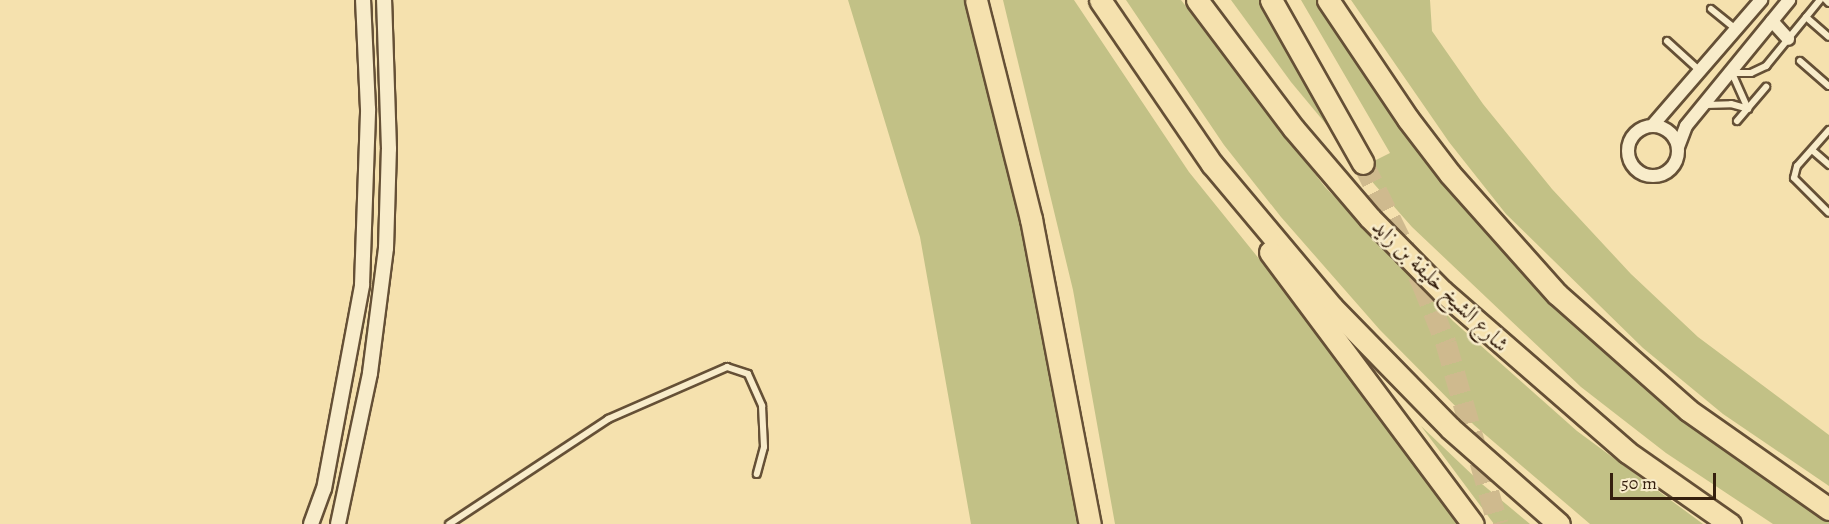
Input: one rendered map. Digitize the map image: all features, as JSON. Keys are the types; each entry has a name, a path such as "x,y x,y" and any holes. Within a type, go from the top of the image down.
{"highway":[{"path":"976,0 1041,265 1090,524"},
{"path":"1100,0 1293,284 1473,524"},
{"name":"شارع الشيخ خليفة بن زايد","path":"1197,0 1294,129 1435,284 1479,327 1627,452 1730,524"},
{"path":"1271,0 1363,163"},
{"path":"1328,0 1408,119 1450,174 1557,294 1688,410 1829,509"},
{"path":"1212,164 1366,345 1465,442 1559,524"}],"street":[{"path":"311,524 324,489 362,285 368,109 363,0"},
{"path":"338,524 370,373 386,248 389,149 384,0"},
{"path":"1761,0 1652,126 1639,130 1630,141 1628,155 1634,168 1646,175 1660,175 1672,167 1686,126 1706,105 1789,0"},
{"path":"1772,21 1788,39"},
{"path":"1652,126 1669,132 1678,147"}],"lane":[{"path":"1748,109 1732,73 1762,68 1820,0"},
{"path":"1826,0 1829,3"},
{"path":"1711,9 1736,29"},
{"path":"1806,17 1829,37"},
{"path":"1667,41 1700,72"},
{"path":"1800,61 1829,86"},
{"path":"1737,121 1766,87"},
{"path":"1706,105 1731,104 1748,109"},
{"path":"1829,130 1797,166 1794,178 1829,213"},
{"path":"1812,150 1829,165"},
{"path":"449,524 608,419 727,367 748,374 762,406 764,447 757,474"}],"shaded area":[{"path":"848,0 967,0 1020,212 1081,524 971,524 920,237"},
{"path":"1003,0 1074,0 1189,172 1356,379 1465,524 1115,524 1073,290"},
{"path":"1126,0 1181,0 1325,187 1453,321 1577,431 1703,524 1590,524 1474,425 1380,330 1281,217 1224,145"},
{"path":"1231,0 1265,0 1355,159 1291,82"},
{"path":"1301,0 1318,0 1404,132 1472,216 1555,305 1716,443 1829,519 1829,524 1773,524 1666,453 1581,387 1412,227 1360,168 1390,153"},
{"path":"1351,0 1430,0 1432,31 1483,104 1552,189 1631,274 1698,337 1829,435 1829,486 1723,414 1643,348 1506,214 1449,142"},
{"path":"1421,426 1482,484 1530,524 1494,524"}],"tunnel":[{"path":"1363,163 1422,283 1446,343 1498,524"}]}
